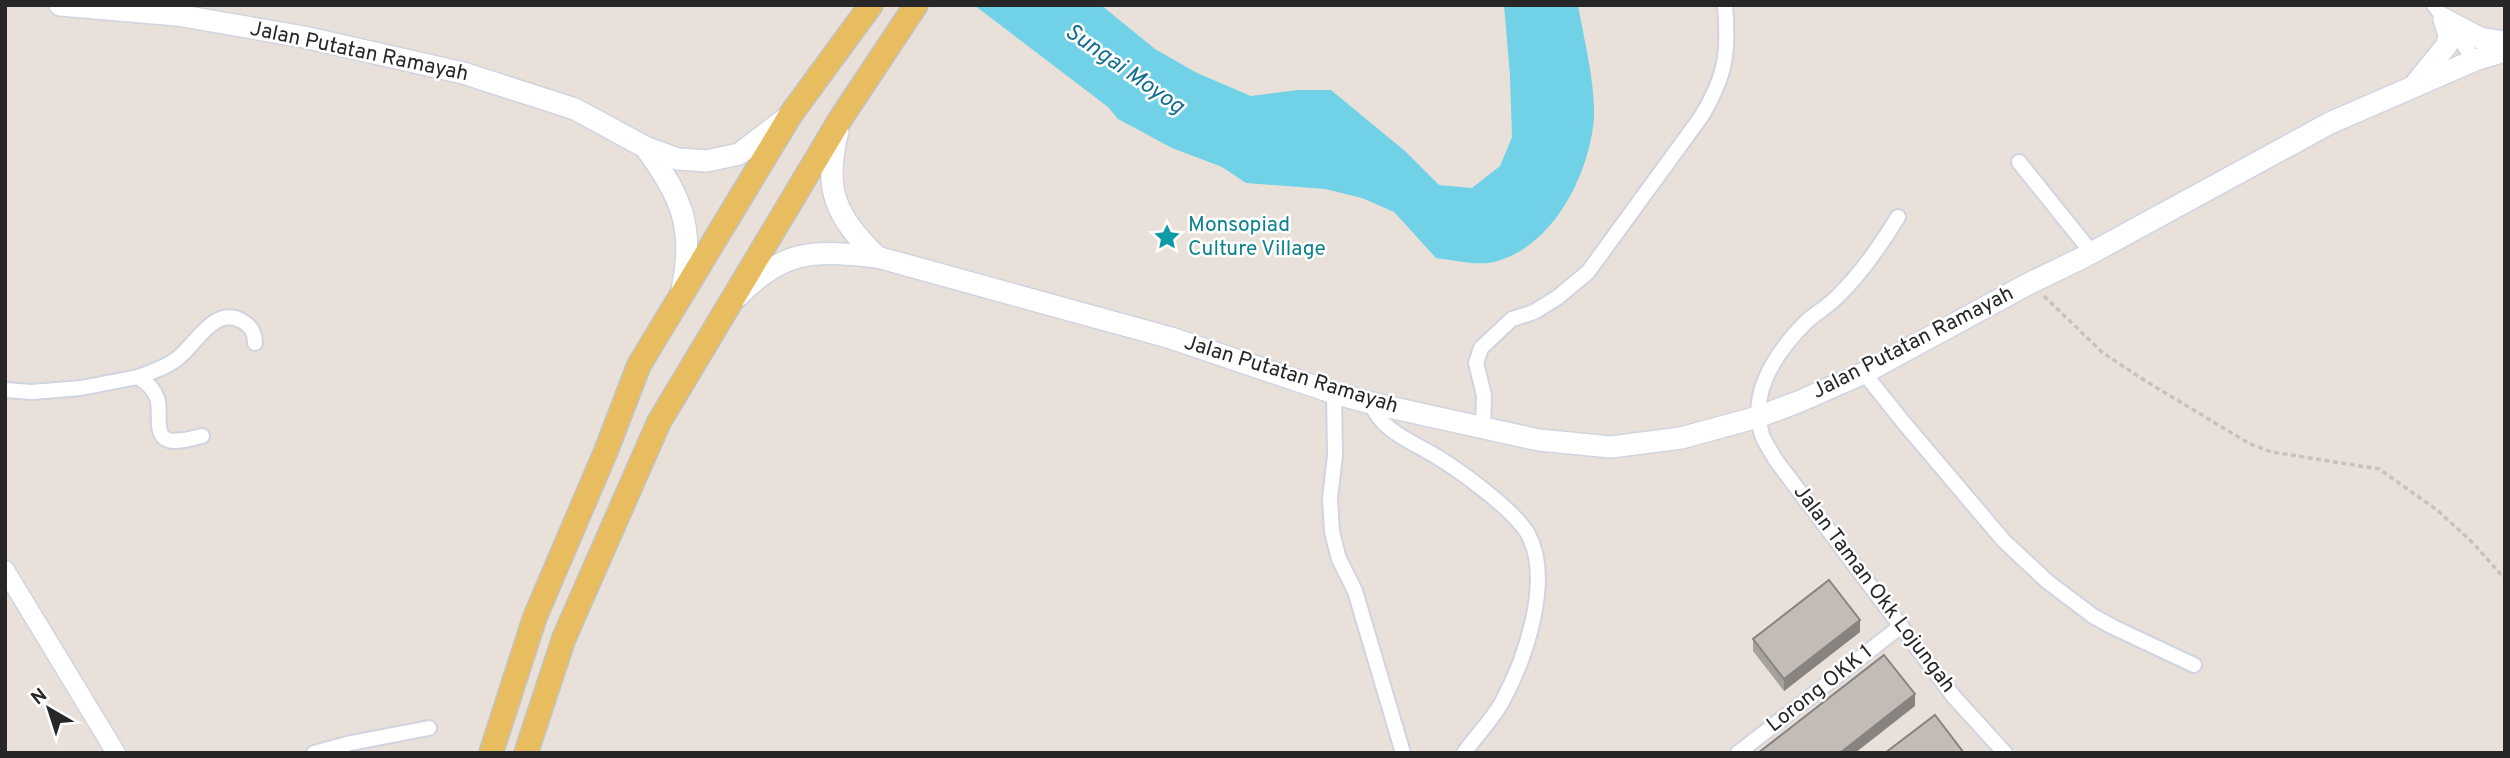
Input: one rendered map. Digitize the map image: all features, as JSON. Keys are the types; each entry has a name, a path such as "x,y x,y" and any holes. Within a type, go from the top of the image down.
{"main road":[{"name":"Jalan Putatan Ramayah","path":"61,5 137,9 177,15 304,37 463,72 575,109 645,147 678,159 707,161 739,154 791,114"},
{"path":"491,753 535,617 606,451 639,365 791,114 871,5"},
{"path":"526,753 564,638 659,422 841,118 914,8"},
{"path":"2440,10 2480,38 2505,42"},
{"path":"2413,86 2447,45 2449,36 2440,10"},
{"name":"Jalan Putatan Ramayah","path":"726,307 754,281 778,264 804,254 835,252 877,257 1171,338 1334,393 1483,429 1539,440 1611,447 1681,438 1758,417 1864,373 2330,123 2474,60 2505,51"},
{"path":"841,118 831,158 831,184 838,208 854,234 877,257"},
{"name":"Jalan Putatan Ramayah","path":"645,147 663,172 681,205 688,237 682,294"}],"street":[{"path":"1483,429 1484,395 1476,363 1481,348 1512,320 1534,312 1558,297 1587,272 1694,127 1716,92 1726,64 1724,5"},
{"path":"2440,10 2474,60"},
{"path":"2019,162 2092,253"},
{"path":"1758,417 1761,390 1774,360 1808,320 1850,283 1884,242 1898,217"},
{"path":"5,390 32,392 81,388 138,377 178,358 205,329 223,317 229,316 246,323 252,329 255,343"},
{"path":"1864,373 2004,541 2048,582 2103,622 2194,665"},
{"path":"138,377 157,396 159,429 163,437 170,441 202,436"},
{"path":"1334,393 1335,456 1330,498 1332,532 1339,559 1354,591 1403,753"},
{"path":"1371,403 1376,416 1386,427 1442,459 1510,513 1527,533 1535,554 1538,584 1533,618 1514,678 1500,704 1464,753"},
{"name":"Jalan Taman Okk Lojungah","path":"1758,417 1763,437 1775,458 1954,697 2005,753"},
{"path":"5,570 116,753"},
{"name":"Lorong OKK 1","path":"1738,753 1902,626"},
{"path":"314,753 429,728"}],"path":[{"path":"2030,283 2103,353 2250,444 2272,452 2379,468 2437,510 2473,543 2505,579"}],"water":[{"name":"Sungai Moyog","path":"974,5 1101,5 1155,49 1197,73 1251,96 1298,90 1331,90 1405,151 1439,185 1472,188 1500,166 1512,137 1504,5 1578,5 1594,99 1589,147 1574,189 1549,227 1533,242 1494,262 1472,263 1436,258 1394,212 1362,198 1325,189 1246,183 1222,167 1172,148 1118,119 1108,107"}],"building":[{"path":"1829,580 1860,620 1784,679 1753,639"},
{"path":"1884,655 1915,694 1840,753 1758,753"},
{"path":"1935,715 1964,753 1885,753"}],"place":[{"name":"Monsopiad Culture Village","path":"1167,237"}]}
